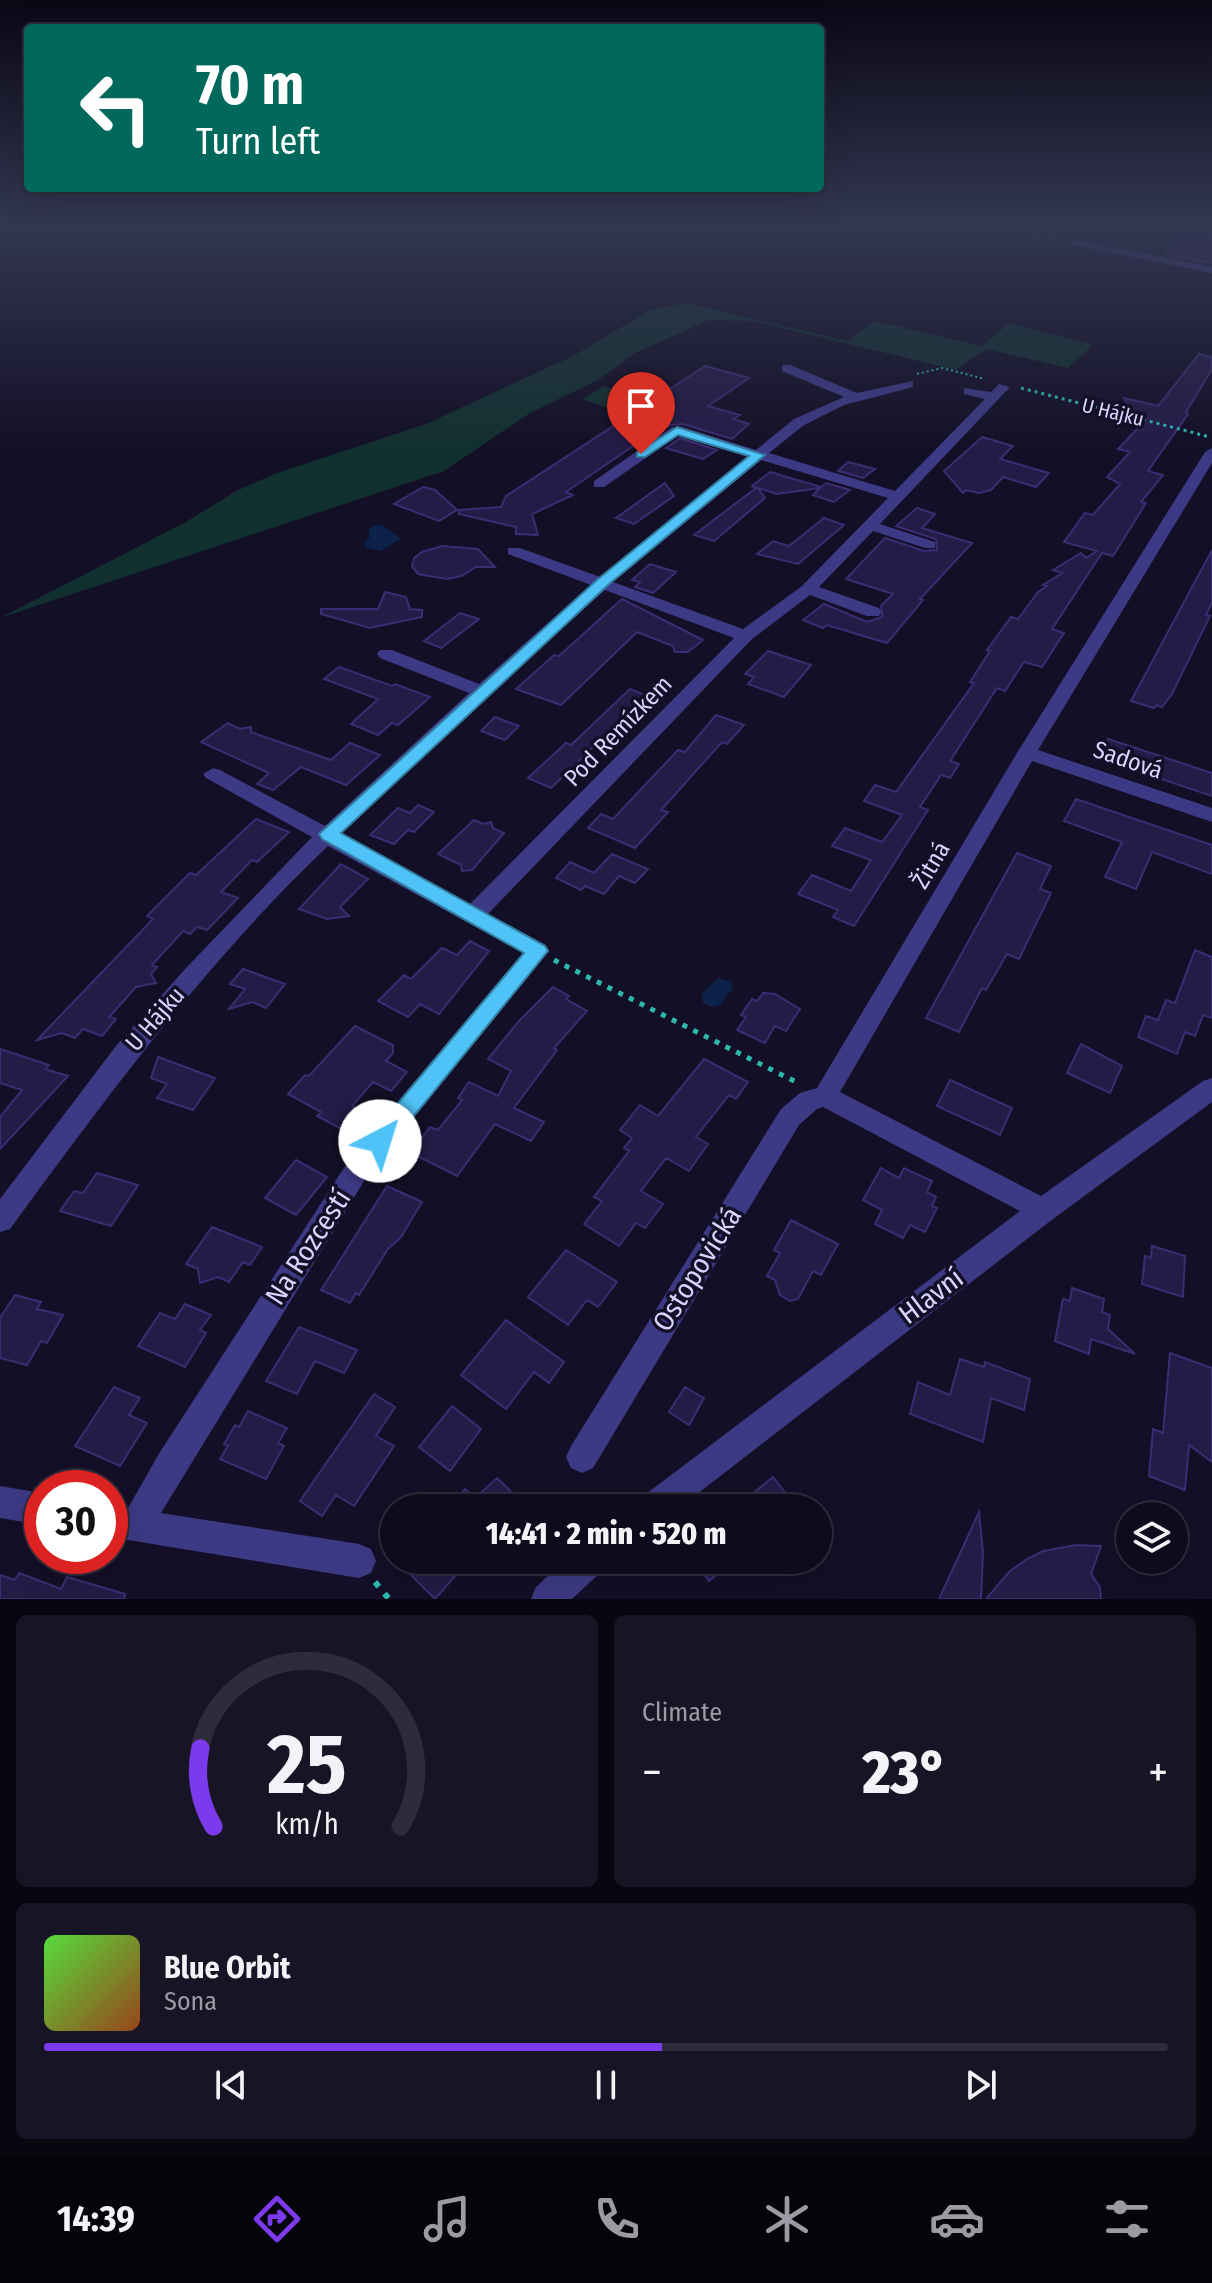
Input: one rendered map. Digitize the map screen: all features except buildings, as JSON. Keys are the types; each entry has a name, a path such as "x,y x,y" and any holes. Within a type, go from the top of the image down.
{"street":[{"path":"786,368 855,397"},
{"name":"U Hájku","path":"0,1220 125,1053 265,896 481,691 603,582 811,415 855,397 910,381"},
{"path":"969,391 1004,390"},
{"name":"Pod Remízkem","path":"471,917 745,636 808,589 896,496 1004,390"},
{"path":"599,484 681,428 758,455 896,496"},
{"name":"Žitná","path":"825,1096 1027,753 1212,452"},
{"path":"869,525 930,545"},
{"path":"514,551 745,636"},
{"path":"808,589 873,612"},
{"path":"386,654 481,691"},
{"name":"Sadová","path":"1027,753 1212,815"},
{"path":"213,774 538,951"},
{"name":"Na Rozcestí","path":"128,1518 171,1463 360,1165 538,951"},
{"name":"Hlavní","path":"671,1494 1043,1210 1212,1088"},
{"path":"825,1096 1043,1210"},
{"name":"Ostopovická","path":"582,1457 790,1117 809,1100 825,1096"},
{"path":"0,1502 24,1506"},
{"name":"Na Rozcestí","path":"128,1525 359,1561"},
{"path":"548,1599 574,1574"}],"path":[{"path":"910,381 934,367 985,379"},
{"name":"U Hájku","path":"1004,390 1212,438"},
{"path":"538,951 825,1096"}],"green space":[{"path":"686,303 847,341 875,321 982,346 1009,323 1093,345 1068,368 986,349 956,370 754,321 709,320 635,353 598,380 530,413 444,471 0,618 184,523 238,490 277,473 426,424 575,355 650,310"},
{"path":"604,386 665,405 642,419 582,399"}],"water":[{"path":"374,525 384,526 401,539 380,551 367,548 364,544 370,536 368,530"},
{"path":"718,978 731,981 733,988 720,1005 712,1007 703,1003 701,995"}],"route":[{"path":"380,1141 538,951 471,917 328,834 603,582 758,455 677,430 641,454"}]}
